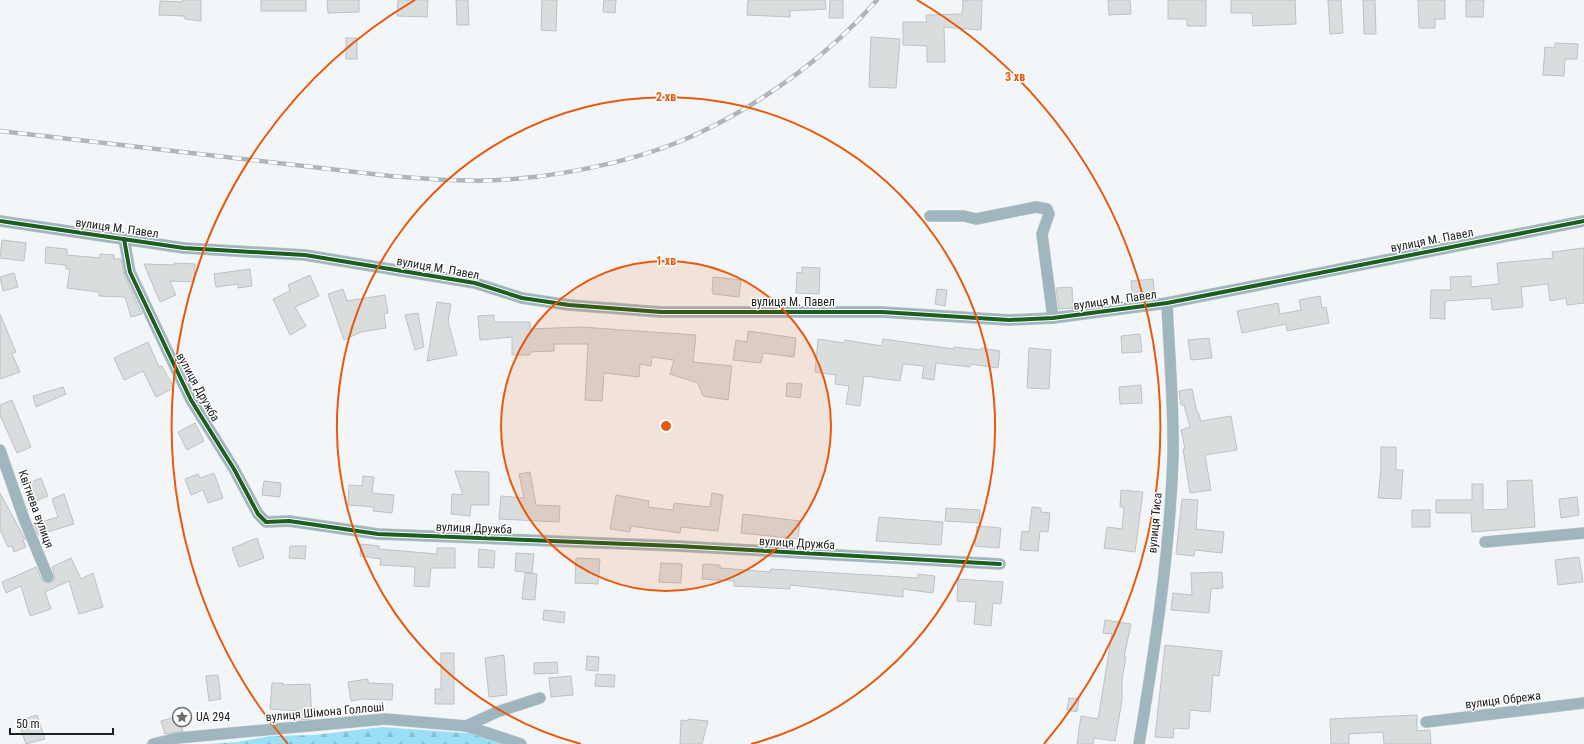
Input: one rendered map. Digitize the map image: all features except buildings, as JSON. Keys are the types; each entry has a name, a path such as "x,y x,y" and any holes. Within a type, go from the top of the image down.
{"street":[{"path":"930,216 964,216 976,220 1036,207 1047,209 1049,214 1042,234 1053,318"},
{"name":"вулиця М. Павел","path":"0,221 184,248 305,255 474,283 522,298 569,305 661,312 882,312 1009,320 1053,318 1167,303 1584,221"},
{"name":"вулиця Дружба","path":"124,239 130,272 191,400 234,469 258,514 266,522 289,522 378,534 669,546 1000,564"},
{"name":"вулиця Тиса","path":"1139,744 1156,642 1170,505 1173,453 1167,303"},
{"name":"Квітнева вулиця","path":"0,450 24,519 48,577"},
{"path":"1485,542 1584,533"},
{"path":"466,726 497,712 540,698"},
{"name":"вулиця Обрежа","path":"1426,722 1584,703"},
{"name":"вулиця Шімона Голлоші","path":"153,744 178,738 385,719 466,726 521,744"}],"green space":[{"path":"382,727 479,734 507,744 207,744 237,742 271,736 314,735"}],"railway":[{"path":"0,131 390,176 483,181 537,177 586,169 658,150 725,120 773,91 796,75 839,39 877,0"}],"cycle path":[{"path":"0,221 184,248 305,255 475,283 522,298 569,305 661,312 882,312 1009,320 1053,318 1167,303 1584,221"},
{"path":"124,239 130,272 191,400 234,469 258,514 266,522 289,521 378,534 677,546 1000,564"}],"place":[{"name":"UA 294","path":"182,717"}]}
